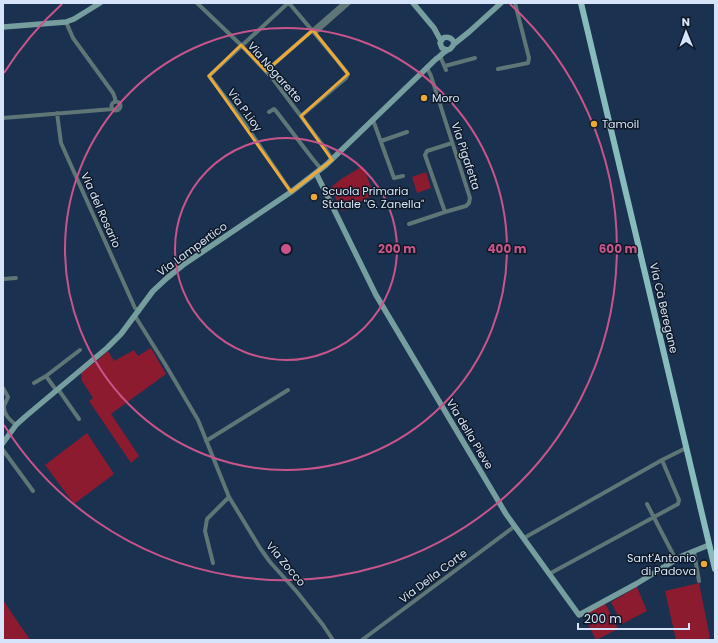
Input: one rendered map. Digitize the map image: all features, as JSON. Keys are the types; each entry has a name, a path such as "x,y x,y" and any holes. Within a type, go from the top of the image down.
{"main road":[{"name":"Via Cà Beregane","path":"581,3 715,568"}],"street":[{"path":"3,27 66,22 100,3"},
{"name":"Via Nogarette","path":"196,3 241,45 266,71 327,151 332,160"},
{"path":"241,45 289,3 314,32 348,74 346,78 301,116"},
{"path":"314,32 344,3"},
{"path":"266,71 349,3"},
{"path":"413,3 434,28 444,49 447,50"},
{"path":"416,3 442,34 450,39"},
{"name":"Via Lampertico","path":"438,58 443,38 450,39 465,35 501,3"},
{"path":"498,69 529,62 515,3"},
{"path":"66,22 73,38 113,93 115,98 115,102 112,105 113,109"},
{"name":"Via Lampertico","path":"3,443 16,425 92,362 121,334 153,291 167,278 183,265 291,192 332,160 427,68 451,48 450,39"},
{"name":"Via P.Lioy","path":"241,45 209,76 243,121 291,192"},
{"path":"438,58 446,68 475,58"},
{"name":"Via Pigafetta","path":"427,68 431,76 470,198 470,203 468,205 445,212"},
{"path":"3,118 113,109 118,110 121,108 121,105 119,102 115,102"},
{"path":"268,112 274,109 276,110 321,168"},
{"name":"Via del Rosario","path":"57,113 61,143 137,314 198,420 206,441"},
{"path":"374,120 394,178 403,176"},
{"path":"381,141 407,132"},
{"path":"409,224 445,212 426,153 427,151 452,143"},
{"name":"Via della Pieve","path":"316,173 376,295 506,514 579,614 636,584 676,560"},
{"path":"3,279 16,278"},
{"path":"34,383 46,376 80,350"},
{"path":"46,376 79,419"},
{"path":"3,388 8,397 4,405 7,418 16,425"},
{"path":"206,441 288,390"},
{"name":"Via Zocco","path":"206,441 228,497 263,552 297,592 333,640"},
{"path":"524,538 686,448"},
{"path":"3,450 33,491"},
{"path":"549,574 678,504 679,500 662,460"},
{"path":"212,563 205,531 207,519 228,497"},
{"path":"647,504 676,560 709,545"},
{"name":"Via Della Corte","path":"362,640 515,526"},
{"path":"694,552 699,581"}],"highlighted area":[{"path":"313,30 348,74 301,116 332,160 291,192 209,76 241,45 266,71"}],"shaded area":[{"path":"363,166 374,195 342,211 334,195 331,196 328,190 341,179"},
{"path":"426,172 431,188 417,193 412,177"},
{"path":"151,348 166,374 111,414 139,456 131,463 89,401 93,398 82,381 81,373 108,351 114,361 134,350 138,356"},
{"path":"87,433 114,474 74,504 45,465"},
{"path":"699,583 710,638 703,640 676,640 665,591"},
{"path":"637,587 647,611 622,624 611,602"},
{"path":"3,600 30,640 3,640"},
{"path":"605,603 618,629 596,640 583,614"}],"place":[{"name":"Moro","path":"424,98"},
{"name":"Tamoil","path":"594,124"},
{"name":"Scuola Primaria Statale \"G. Zanella\"","path":"314,197"},
{"name":"Sant'Antonio di Padova","path":"704,564"}]}
